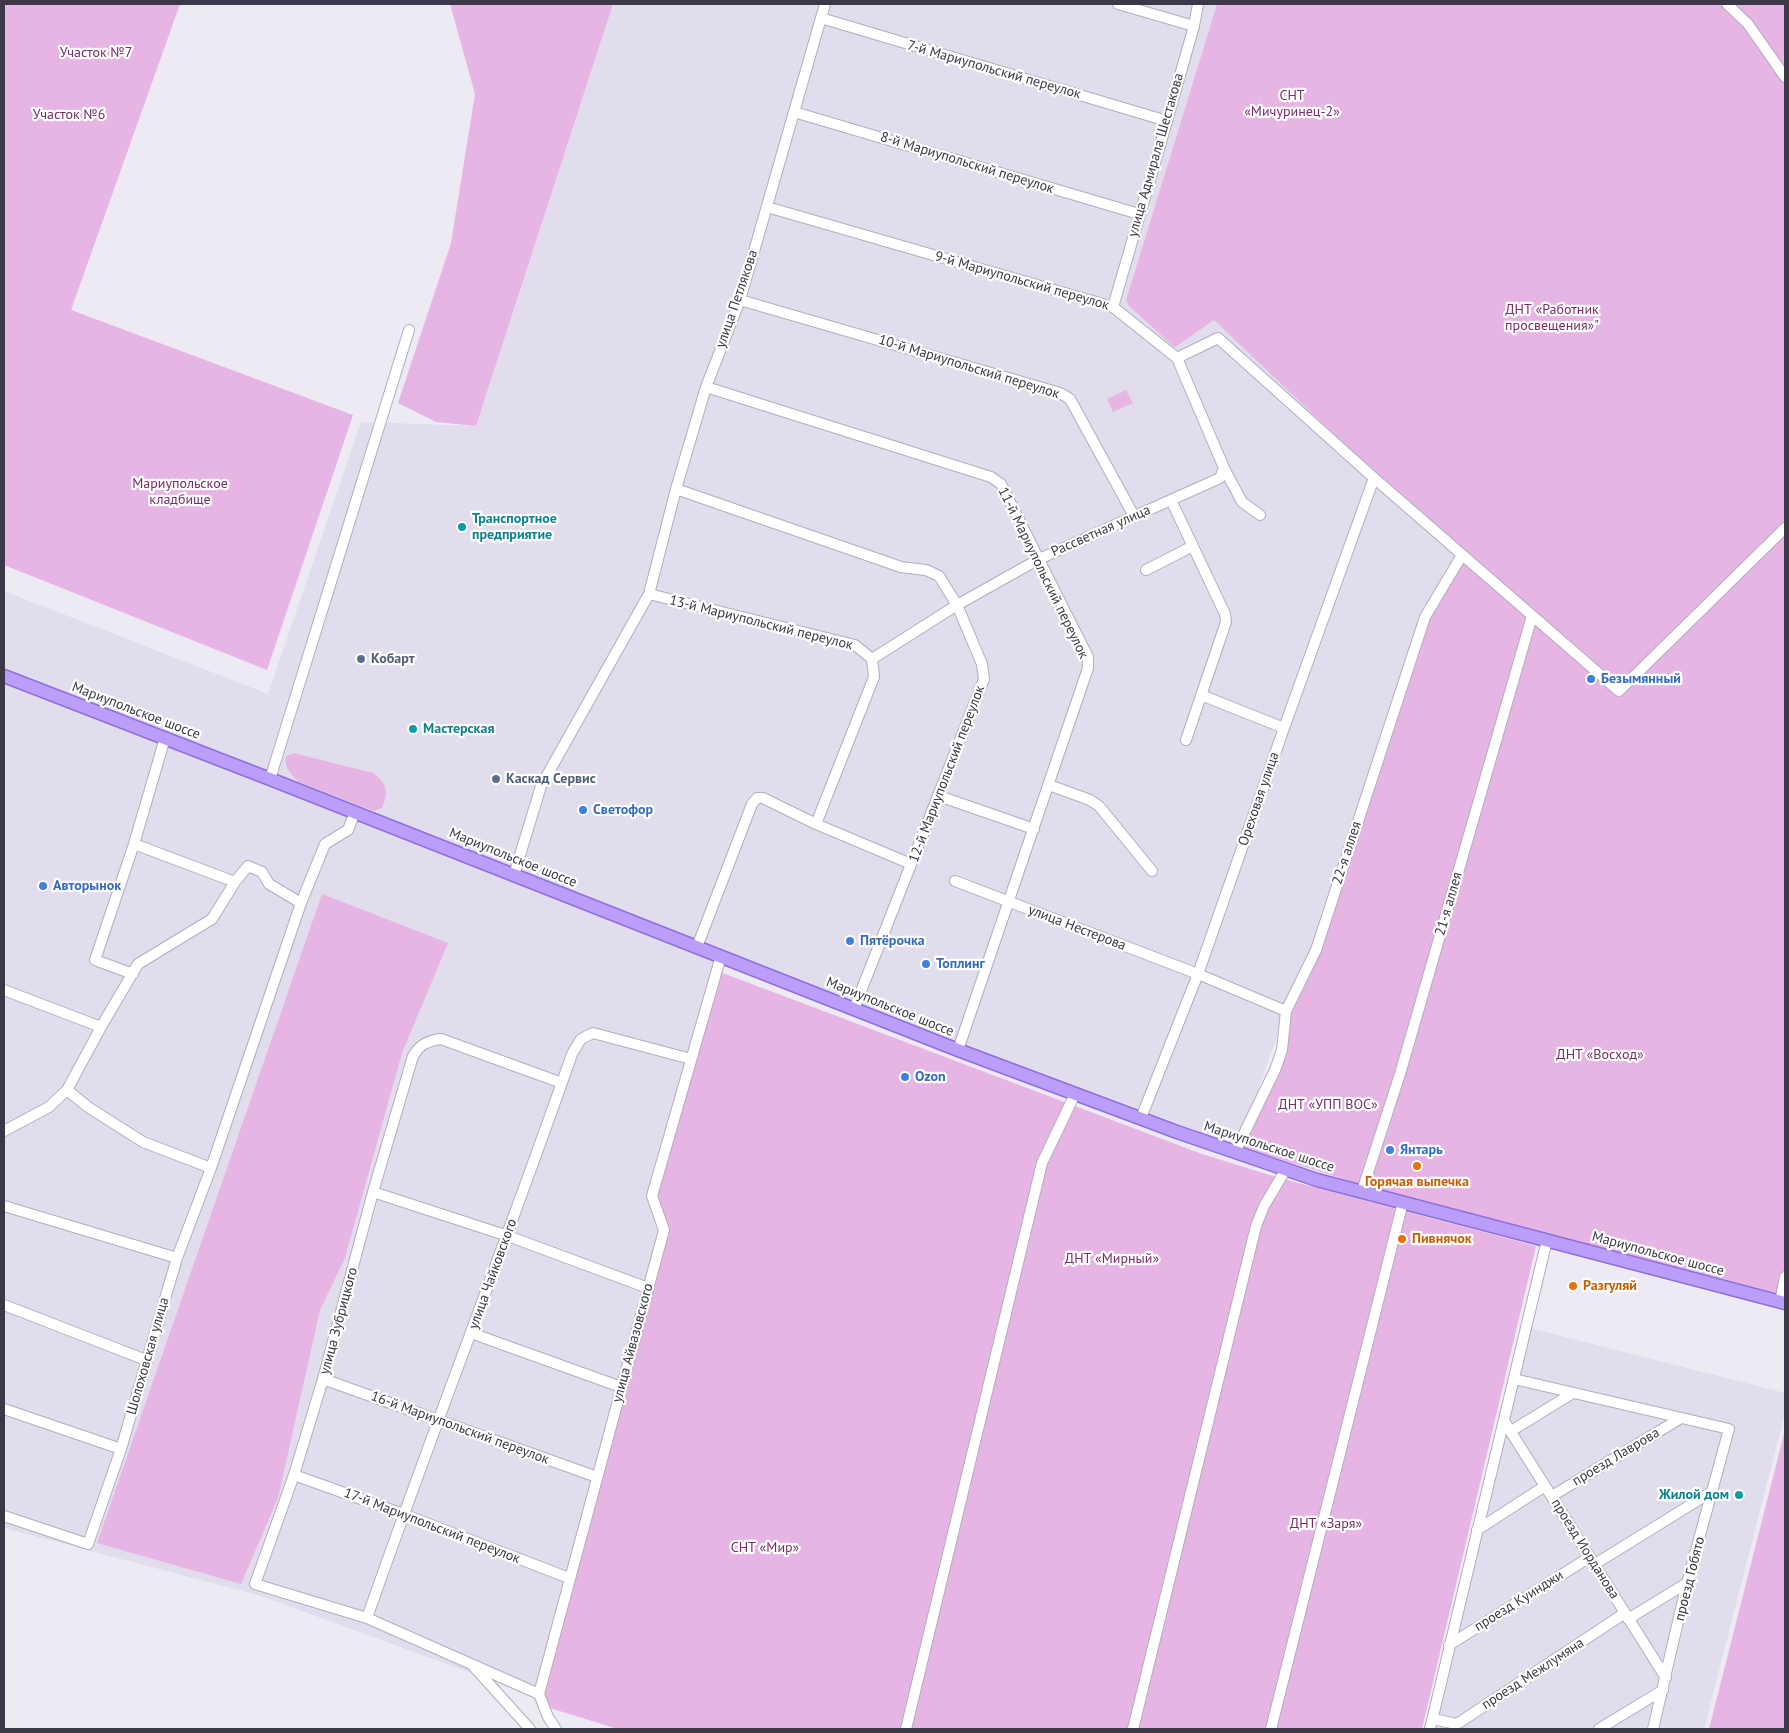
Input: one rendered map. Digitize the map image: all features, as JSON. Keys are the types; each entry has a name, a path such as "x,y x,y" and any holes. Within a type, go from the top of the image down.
{"main road":[{"name":"Мариупольское шоссе","path":"4,676 270,778 958,1050 1177,1132 1317,1180 1782,1300"}],"street":[{"name":"улица Петлякова","path":"514,875 541,786 649,594 676,489 706,386 740,300 825,4"},
{"path":"1118,4 1194,26"},
{"name":"улица Адмирала Шестакова","path":"1113,306 1194,26 1198,4"},
{"path":"1727,4 1748,24 1785,77"},
{"name":"7-й Мариупольский переулок","path":"821,18 1167,121"},
{"name":"8-й Мариупольский переулок","path":"794,112 1139,214"},
{"name":"9-й Мариупольский переулок","path":"767,207 1113,306 1177,358 1224,468 1242,502 1260,515"},
{"name":"10-й Мариупольский переулок","path":"740,300 1060,393 1070,399 1134,516"},
{"path":"270,778 409,330"},
{"path":"1177,358 1218,338 1374,478 1619,691 1785,528"},
{"name":"11-й Мариупольский переулок","path":"706,386 991,477 1000,484 1088,657 1088,668 958,1050"},
{"name":"Рассветная улица","path":"872,659 957,605 1039,559 1220,478 1224,468"},
{"name":"Ореховая улица","path":"1142,1118 1198,974 1374,478"},
{"name":"12-й Мариупольский переулок","path":"676,489 901,567 926,570 939,576 957,605 982,664 984,679 854,1009"},
{"path":"1171,500 1225,614 1226,622 1186,740"},
{"path":"1146,570 1192,546"},
{"name":"22-я аллея","path":"1235,1152 1275,1070 1282,1050 1286,1011 1316,950 1425,617 1462,555"},
{"name":"13-й Мариупольский переулок","path":"649,594 855,645 872,659"},
{"name":"21-я аллея","path":"1362,1191 1400,1074 1532,616"},
{"path":"816,824 874,677 872,659"},
{"path":"1201,695 1284,728"},
{"path":"133,974 95,960 134,844 165,738"},
{"path":"1049,785 1090,800 1098,806 1152,871"},
{"path":"939,796 1034,829"},
{"path":"697,947 752,804 757,798 763,798 816,824 911,864"},
{"name":"Шолоховская улица","path":"4,1516 88,1544 121,1449 177,1258 211,1168 301,903 325,844 348,830 356,812"},
{"path":"134,844 234,882"},
{"path":"4,1132 49,1107 67,1090 138,964 212,919 234,882 248,866 262,872 269,884 301,903"},
{"name":"улица Нестерова","path":"955,881 1198,974 1286,1011"},
{"name":"улица Айвазовского","path":"539,1694 664,1230 652,1196 721,956"},
{"path":"4,990 101,1027"},
{"name":"улица Чайковского","path":"367,1618 403,1514 508,1236 572,1054 581,1039 593,1033 691,1059"},
{"name":"улица Зубрицкого","path":"367,1618 254,1584 294,1475 323,1379 373,1192 413,1056 426,1041 441,1039 562,1084"},
{"path":"67,1090 88,1107 143,1142 211,1168"},
{"path":"906,1729 1042,1162 1075,1094"},
{"path":"1133,1729 1256,1226 1264,1206 1286,1169"},
{"path":"373,1192 508,1236 648,1288"},
{"path":"1271,1729 1403,1202"},
{"path":"4,1206 177,1258"},
{"path":"1430,1729 1547,1240"},
{"path":"1782,1300 1785,1277"},
{"path":"4,1305 146,1360"},
{"path":"471,1333 621,1387"},
{"name":"16-й Мариупольский переулок","path":"323,1379 596,1477"},
{"path":"1514,1379 1681,1418"},
{"path":"1511,1431 1573,1393"},
{"path":"4,1409 121,1449"},
{"name":"проезд Гобято","path":"1653,1729 1687,1583 1729,1429 1681,1418"},
{"name":"проезд Лаврова","path":"1552,1496 1681,1418"},
{"name":"проезд Иорданова","path":"1504,1421 1666,1678"},
{"name":"17-й Мариупольский переулок","path":"294,1475 403,1514 569,1578"},
{"path":"1477,1530 1546,1486"},
{"name":"проезд Куинджи","path":"1449,1645 1713,1491"},
{"name":"проезд Межлумяна","path":"1438,1720 1456,1724 1460,1722 1627,1616 1687,1583"},
{"path":"367,1618 539,1694 548,1717 556,1729"},
{"path":"470,1663 530,1729"},
{"path":"1599,1729 1663,1690"}],"shaded area":[{"path":"613,4 1217,4 1126,300 1128,305 1178,346 1214,319 1462,555 1317,939 1286,1011 1238,1146 721,956 664,1230 539,1694 504,1685 261,1596 4,1528 4,591 268,694 361,422 476,426"},
{"path":"1530,1328 1785,1393 1785,1413 1704,1729 1433,1729"}],"green space":[{"name":"Мариупольское кладбище","path":"4,4 180,4 71,310 353,415 267,670 4,565"},
{"path":"450,4 613,4 476,426 436,422 398,403 451,243 475,94"},
{"path":"1217,4 1785,4 1785,1295 1369,1187 1238,1146 1275,1070 1290,1013 1316,950 1425,617 1462,550 1380,478 1214,320 1174,347 1128,305 1126,300"},
{"path":"1126,390 1133,403 1113,412 1107,399"},
{"path":"294,753 373,773 384,785 386,798 382,808 374,811 299,782 291,774 286,764 286,756"},
{"path":"322,894 448,943 402,1053 345,1258 320,1310 278,1498 241,1584 97,1543"},
{"path":"720,972 1202,1154 1276,1177 1536,1246 1422,1729 618,1729 540,1705 665,1229 653,1197"},
{"path":"1785,1430 1785,1729 1709,1729"}],"place":[{"name":"Транспортное предприятие","path":"462,527"},
{"name":"Кобарт","path":"361,659"},
{"name":"Безымянный","path":"1591,679"},
{"name":"Мастерская","path":"413,729"},
{"name":"Каскад Сервис","path":"496,779"},
{"name":"Светофор","path":"583,810"},
{"name":"Авторынок","path":"43,886"},
{"name":"Пятёрочка","path":"850,941"},
{"name":"Топлинг","path":"926,964"},
{"name":"Ozon","path":"905,1077"},
{"name":"Янтарь","path":"1390,1150"},
{"name":"Горячая выпечка","path":"1417,1166"},
{"name":"Пивнячок","path":"1402,1239"},
{"name":"Разгуляй","path":"1573,1286"},
{"name":"Жилой дом","path":"1739,1495"}],"park label":[{"name":"Участок №7","path":"96,53"},
{"name":"СНТ «Мичуринец-2»","path":"1292,104"},
{"name":"Участок №6","path":"69,115"},
{"name":"ДНТ «Работник просвещения»\"","path":"1552,318"},
{"name":"ДНТ «Восход»","path":"1600,1055"},
{"name":"ДНТ «УПП ВОС»","path":"1328,1105"},
{"name":"ДНТ «Мирный»","path":"1112,1259"},
{"name":"ДНТ «Заря»","path":"1326,1524"},
{"name":"СНТ «Мир»","path":"765,1548"}]}
